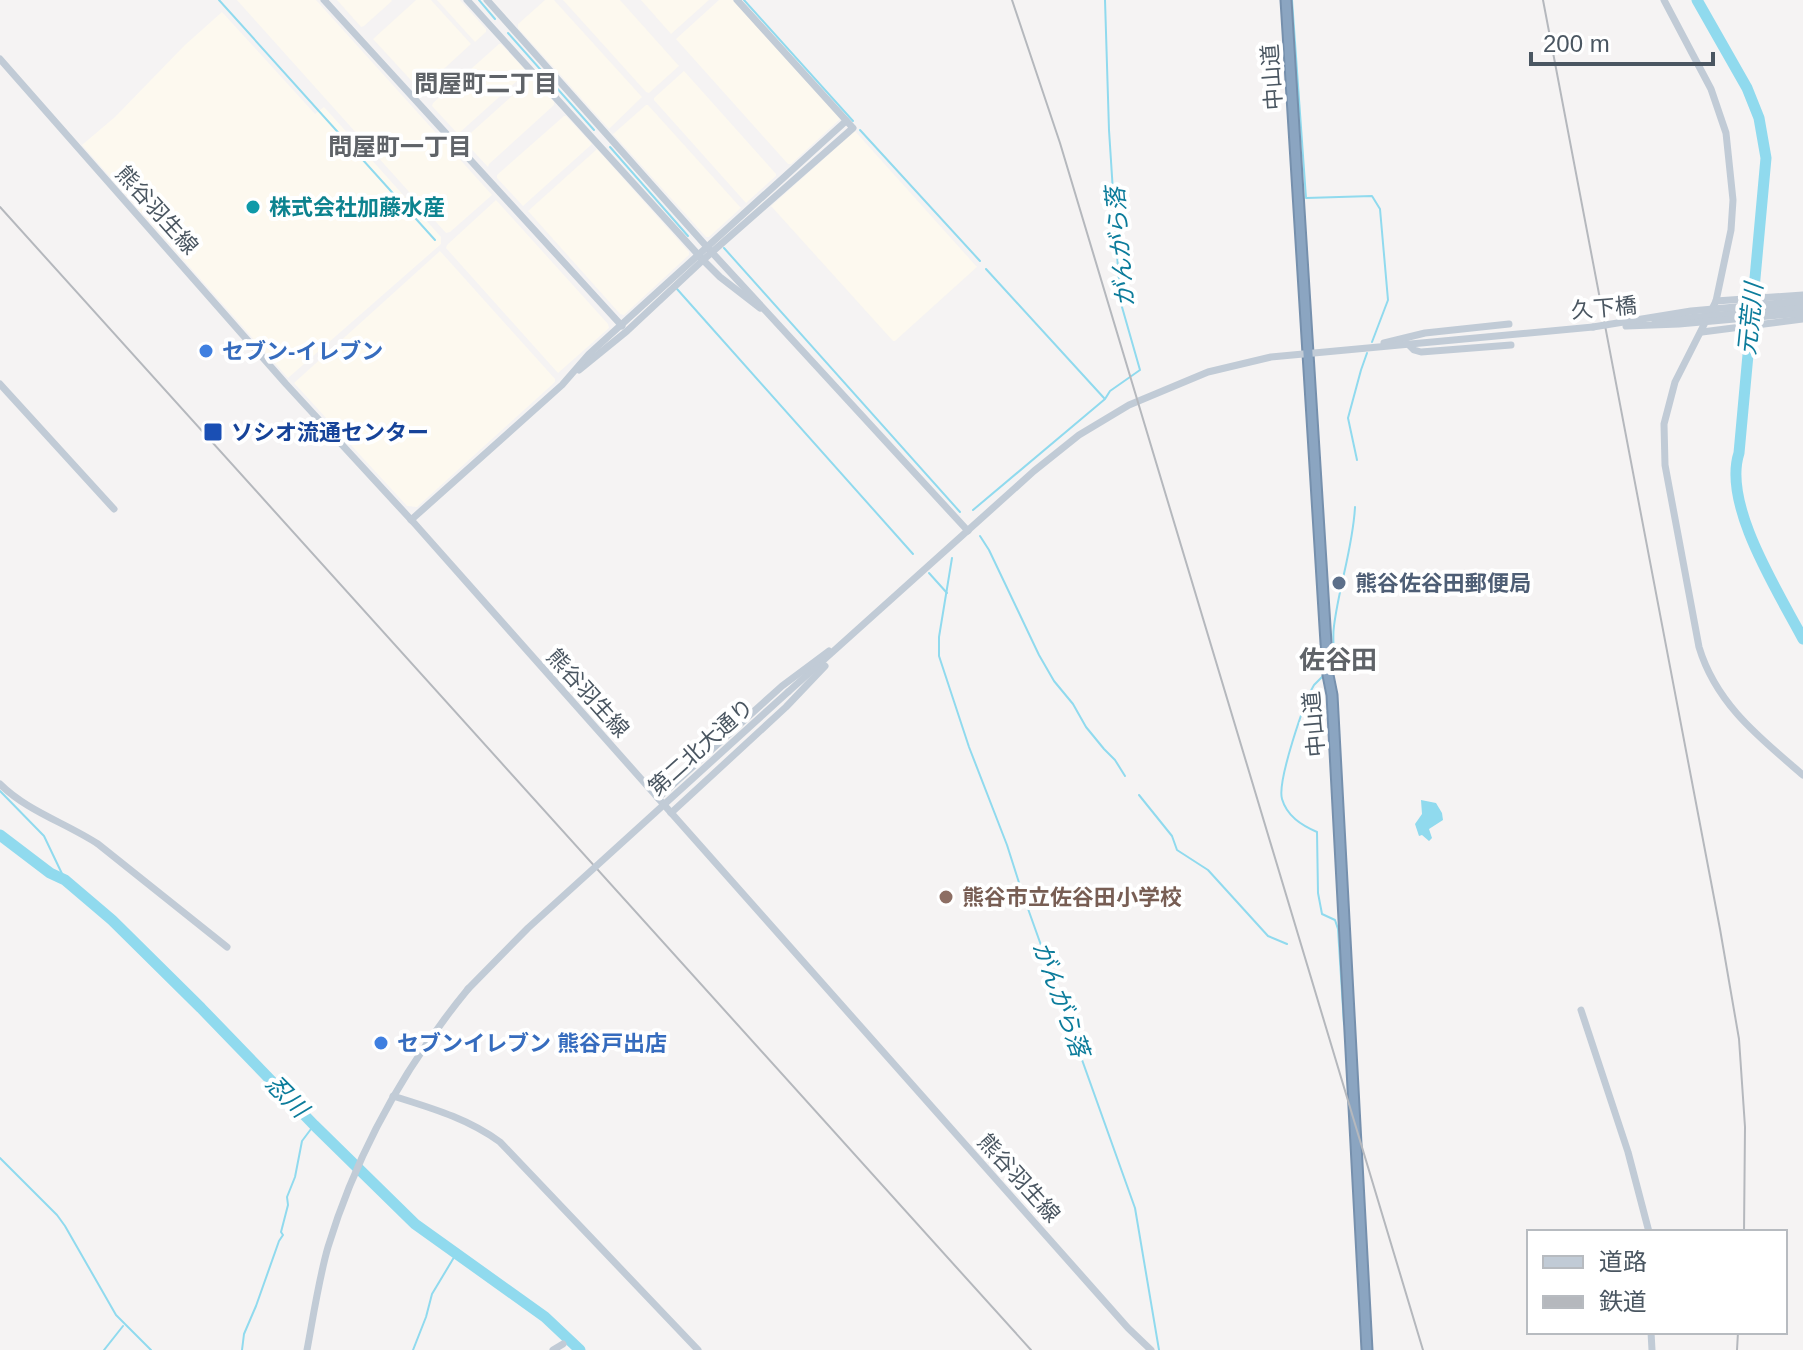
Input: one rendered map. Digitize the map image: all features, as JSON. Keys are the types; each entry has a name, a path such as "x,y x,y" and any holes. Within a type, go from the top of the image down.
{"highway":[{"name":"中山道","path":"1286,0 1328,675 1332,695 1367,1350"}],"street":[{"path":"324,0 624,328"},
{"path":"467,0 700,258 777,322"},
{"path":"487,0 710,250 968,531"},
{"path":"411,520 572,375 589,354 624,328 700,258 853,128 737,0"},
{"path":"1664,0 1711,89 1726,133 1733,200 1731,230 1716,301 1675,382 1664,424 1667,477 1705,667 1720,694 1740,718 1803,775"},
{"name":"熊谷羽生線","path":"0,59 1128,1328 1151,1350"},
{"path":"710,250 846,121"},
{"path":"1716,301 1803,298"},
{"path":"1593,327 1691,311 1803,298"},
{"path":"1702,332 1803,313"},
{"path":"1593,327 1679,324 1803,313"},
{"path":"1366,348 1425,333 1509,324"},
{"name":"久下橋","path":"1408,344 1593,327"},
{"path":"1366,348 1408,344 1421,352 1511,345"},
{"name":"第二北大通り","path":"307,1350 327,1253 353,1175 393,1096 430,1037 468,989 528,928 1064,446 1116,411 1175,384 1228,366 1309,352 1366,348"},
{"path":"0,384 114,509"},
{"path":"658,798 782,686 882,608"},
{"path":"671,813 797,697 853,635"},
{"path":"0,784 12,797 98,844 227,947"},
{"path":"1581,1010 1629,1155 1648,1230"},
{"path":"393,1096 458,1117 500,1142 698,1350"},
{"path":"553,1350 563,1344"}],"shaded area":[{"path":"237,0 316,0 492,195 446,233"},
{"path":"337,0 391,0 392,1 361,27"},
{"path":"416,0 431,0 471,44 422,89 373,39"},
{"path":"437,0 460,0 486,32 475,42"},
{"path":"545,0 554,0 642,97 609,129 518,28 518,24"},
{"path":"563,0 620,0 679,66 649,93 646,92"},
{"path":"641,0 709,0 671,34"},
{"path":"719,0 733,0 840,119 791,164 676,39"},
{"path":"222,12 315,114 324,107 441,237 441,244 288,378 82,145 115,117"},
{"path":"499,44 527,72 458,134 432,106 433,103"},
{"path":"684,71 776,174 746,203 654,100"},
{"path":"532,78 554,105 488,167 463,140"},
{"path":"646,105 741,208 709,237 613,134"},
{"path":"564,116 592,144 523,206 497,175"},
{"path":"855,131 977,267 895,341 771,206"},
{"path":"597,149 689,252 624,315 528,211"},
{"path":"496,200 608,324 609,328 558,373 446,248"},
{"path":"440,251 555,382 417,507 407,506 294,383"}],"water":[{"path":"1421,800 1436,803 1442,813 1443,820 1429,829 1432,838 1429,841 1419,836 1415,824 1422,814"}],"waterway":[{"path":"219,0 435,240"},
{"path":"479,0 495,19"},
{"path":"744,0 853,121"},
{"name":"がんがら落","path":"973,510 1105,399 1110,391 1140,370 1120,300 1109,130 1105,0"},
{"path":"1292,0 1306,198 1372,196 1380,209 1388,300 1372,342"},
{"name":"元荒川","path":"1697,0 1747,88 1759,118 1766,158 1736,474 1745,523 1803,639"},
{"path":"508,33 594,130"},
{"path":"860,130 980,261"},
{"path":"610,147 688,236"},
{"path":"724,248 960,512"},
{"path":"986,269 1104,398"},
{"path":"677,289 913,554"},
{"path":"1357,460 1348,418 1367,353"},
{"path":"1333,664 1334,626 1355,507"},
{"path":"980,536 1054,681 1125,776"},
{"name":"がんがら落","path":"952,558 939,637 939,656 1135,1208 1159,1350"},
{"path":"929,573 947,593"},
{"path":"1323,676 1314,685 1298,724 1283,776 1282,799 1295,819 1317,832 1318,893 1322,914 1335,920 1338,929 1344,1024"},
{"path":"0,791 44,836 65,880"},
{"path":"1139,795 1172,836 1177,850 1208,870 1268,936 1287,944"},
{"name":"忍川","path":"0,835 50,873 65,880 112,920 415,1224 545,1317 580,1350"},
{"path":"242,1350 244,1334 283,1235 287,1197 295,1177 302,1141 314,1125"},
{"path":"0,1158 57,1215 116,1315 151,1350"},
{"path":"413,1350 432,1294 456,1254"},
{"path":"104,1350 123,1326"}],"railway":[{"path":"1012,0 1060,143 1423,1350"},
{"path":"1543,0 1739,1039 1745,1127 1744,1230"},
{"path":"0,207 1031,1350"},
{"path":"1737,1350 1738,1334"}],"place":[{"name":"株式会社加藤水産","path":"253,207"},
{"name":"セブン-イレブン","path":"206,351"},
{"name":"ソシオ流通センター","path":"213,432"},
{"name":"熊谷佐谷田郵便局","path":"1339,583"},
{"name":"熊谷市立佐谷田小学校","path":"946,897"},
{"name":"セブンイレブン 熊谷戸出店","path":"381,1043"}],"district":[{"name":"問屋町二丁目","path":"486,83"},
{"name":"問屋町一丁目","path":"400,146"},
{"name":"佐谷田","path":"1338,660"}]}
